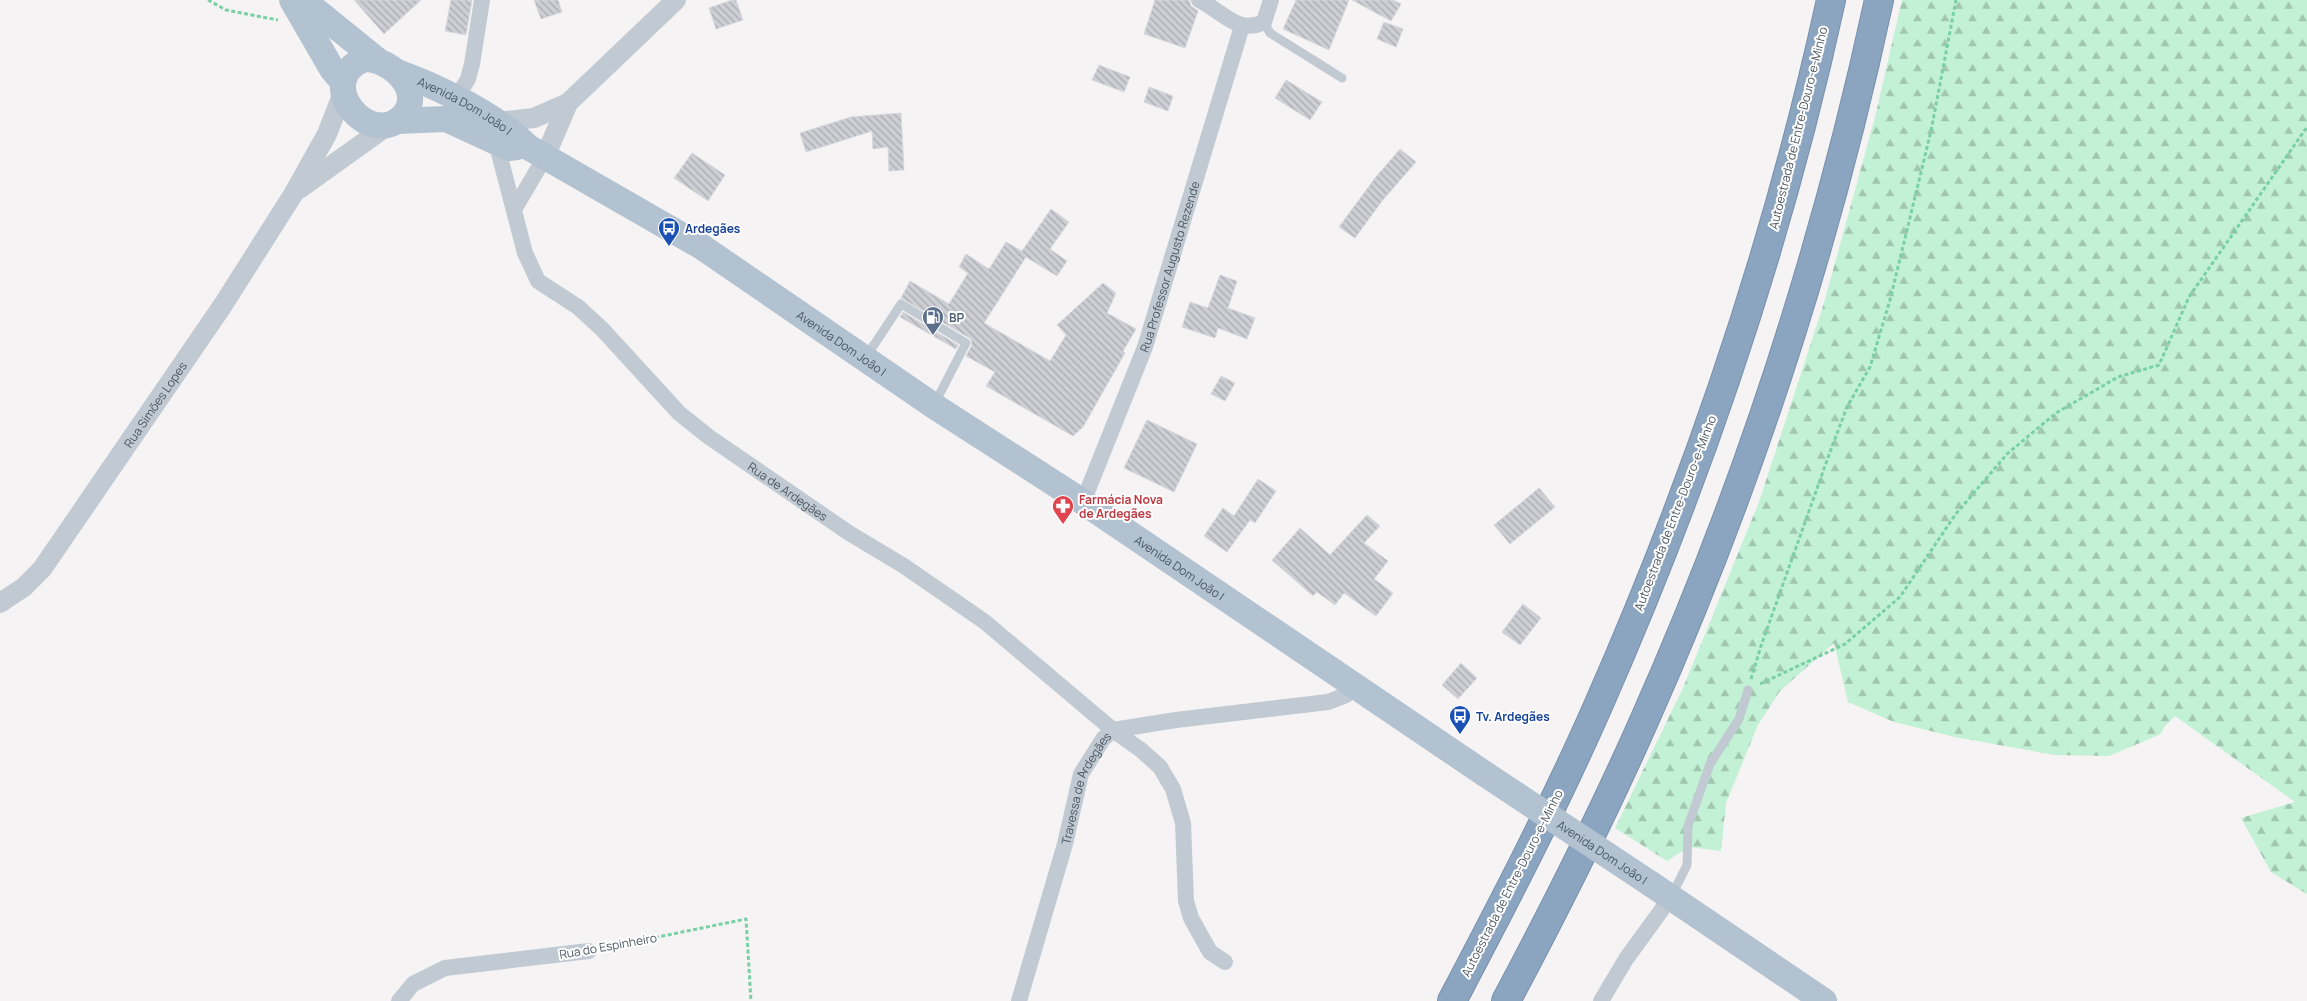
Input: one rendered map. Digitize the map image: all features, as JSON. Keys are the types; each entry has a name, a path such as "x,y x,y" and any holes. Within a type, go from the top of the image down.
{"highway":[{"name":"Autoestrada de Entre-Douro-e-Minho","path":"1452,1001 1565,778 1613,671 1668,536 1699,454 1750,306 1792,158 1831,0"},
{"path":"1506,1001 1612,791 1645,719 1709,564 1772,390 1817,250 1859,90 1880,0"}],"main road":[{"path":"292,0 304,13 386,66 405,82 409,92 409,103 405,114 392,124 375,126 365,121 347,103 342,87 304,13"},
{"path":"342,87 347,72 355,63 365,59 386,66"},
{"name":"Avenida Dom João I","path":"386,66 429,83 456,99 496,132 509,148 536,152 702,247 934,406 1083,502 1355,687 1661,890 1824,1001"},
{"name":"Avenida Dom João I","path":"392,124 446,119 496,132"}],"street":[{"path":"456,99 468,80 482,0"},
{"path":"515,208 536,152 568,103 676,0"},
{"path":"1199,0 1242,26 1254,27 1264,22 1271,0"},
{"name":"Rua Professor Augusto Rezende","path":"1083,502 1145,347 1242,26"},
{"name":"Rua Simões Lopes","path":"0,603 24,587 42,569 223,304 294,193 327,134 342,87"},
{"path":"496,132 568,103"},
{"name":"Rua Simões Lopes","path":"294,193 392,124"},
{"name":"Rua de Ardegães","path":"496,132 525,253 538,281 578,307 602,328 679,412 744,462 904,566 985,622 1113,730 1142,750 1160,767 1173,789 1183,823 1186,901 1190,918 1210,952 1225,962"},
{"name":"Travessa de Ardegães","path":"1019,1001 1065,844 1082,774 1103,739 1113,730 1176,720 1328,702 1346,695 1355,687"},
{"path":"1601,1001 1626,959 1661,890"},
{"name":"Rua do Espinheiro","path":"399,1001 413,984 445,968 589,951"}],"lane":[{"path":"1264,22 1270,33 1342,78"},
{"path":"865,358 901,304 966,343 934,406"},
{"path":"1661,890 1687,865 1688,826 1710,764 1739,719 1748,690"}],"path":[{"path":"208,0 226,10 304,13"},
{"path":"1748,690 1761,646 1830,452 1847,407 1870,367 1890,300 1929,140 1956,0"},
{"path":"1748,690 1845,644 1900,597 1962,508 2007,454 2056,413 2118,377 2159,365 2189,297 2307,127"},
{"name":"Rua do Espinheiro","path":"589,951 746,919 751,1001"}],"green space":[{"path":"1902,0 2307,0 2307,894 2271,872 2241,818 2295,802 2175,716 2164,727 2161,734 2109,756 2054,755 1955,737 1894,722 1848,702 1834,643 1780,691 1758,725 1726,803 1721,851 1689,847 1667,861 1615,828 1683,688 1759,502 1824,303 1875,117"}],"building":[{"path":"354,0 421,0 384,34"},
{"path":"451,0 472,0 466,35 445,31"},
{"path":"534,0 558,0 562,12 541,19"},
{"path":"736,0 743,20 716,29 709,8"},
{"path":"1155,0 1189,0 1191,6 1198,11 1185,48 1144,34"},
{"path":"1296,0 1349,0 1329,50 1283,29"},
{"path":"1352,0 1393,0 1401,4 1391,21"},
{"path":"1384,22 1403,29 1396,47 1377,39"},
{"path":"1099,65 1130,77 1124,92 1092,80"},
{"path":"1286,80 1322,102 1310,120 1275,98"},
{"path":"1149,87 1173,96 1168,111 1144,102"},
{"path":"901,113 904,170 889,171 888,147 873,149 872,131 806,152 800,133 851,117"},
{"path":"1400,149 1416,162 1382,201 1355,238 1339,227 1375,178"},
{"path":"692,153 725,175 708,201 674,178"},
{"path":"1051,209 1069,222 1050,249 1067,261 1057,276 1026,257 984,323 1050,361 1066,335 1057,325 1103,283 1116,293 1107,313 1136,329 1123,351 1125,353 1083,427 1073,436 986,386 995,372 966,356 972,345 971,339 901,298 910,281 949,304 968,273 959,267 966,254 989,269 1006,242 1022,251"},
{"path":"1220,275 1237,281 1228,308 1255,318 1247,339 1218,328 1215,338 1182,327 1190,302 1208,308"},
{"path":"903,312 958,345 956,349 900,317"},
{"path":"1221,376 1235,383 1225,401 1211,394"},
{"path":"1147,420 1197,444 1174,492 1124,468"},
{"path":"1258,479 1276,491 1255,523 1250,520 1227,552 1204,536 1223,508 1234,516"},
{"path":"1539,488 1555,507 1510,544 1494,525"},
{"path":"1367,515 1380,526 1364,543 1388,561 1374,579 1393,593 1376,616 1344,593 1335,605 1317,592 1313,596 1272,560 1300,528 1330,555"},
{"path":"1523,604 1541,618 1520,645 1502,632"},
{"path":"1461,663 1477,678 1458,699 1442,685"}],"place":[{"name":"Ardegães","path":"669,247"},
{"name":"BP","path":"933,336"},
{"name":"Farmácia Nova de Ardegães","path":"1063,525"},
{"name":"Tv. Ardegães","path":"1460,735"}]}
